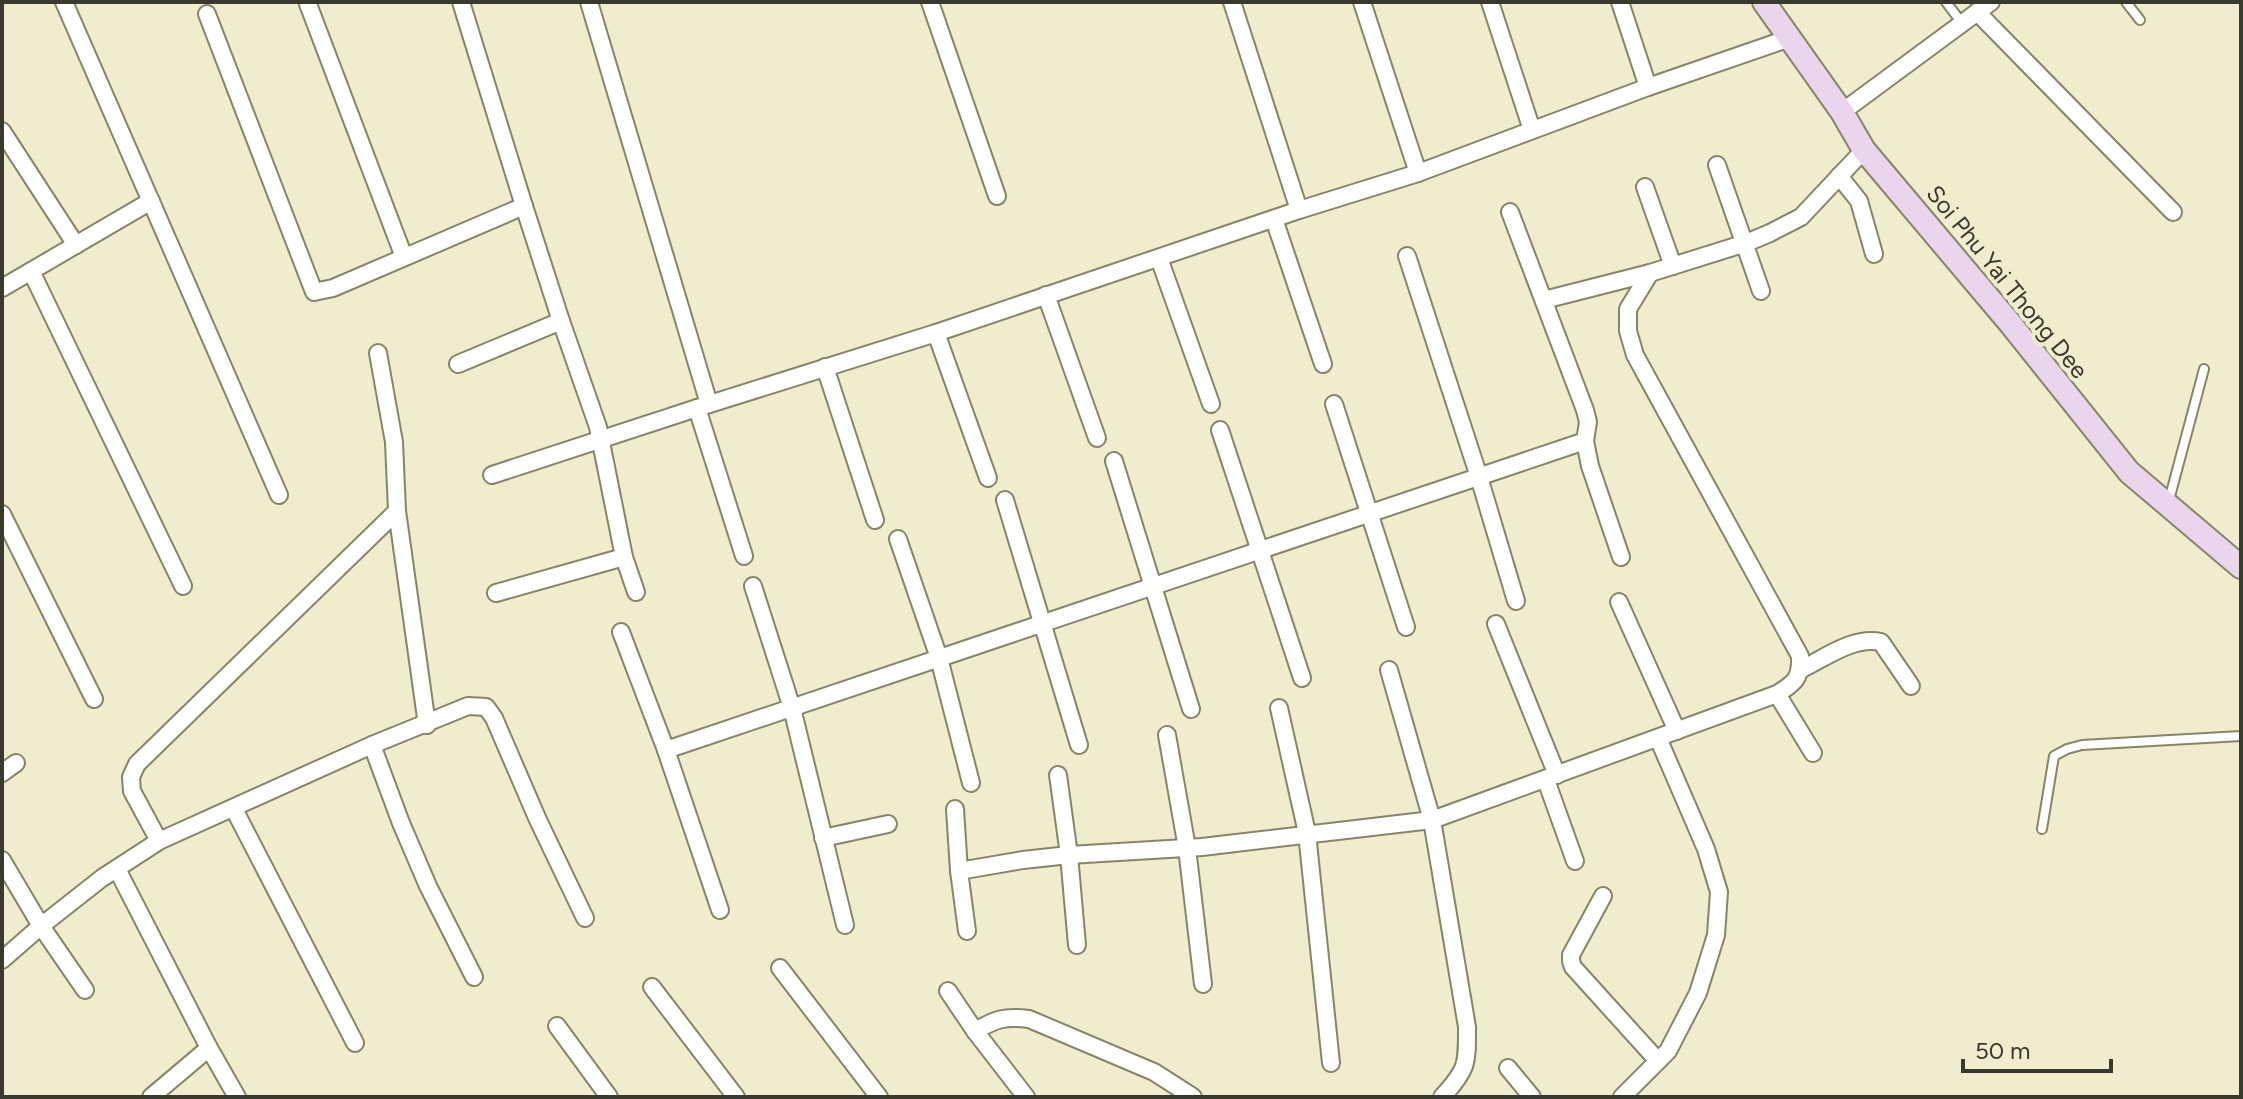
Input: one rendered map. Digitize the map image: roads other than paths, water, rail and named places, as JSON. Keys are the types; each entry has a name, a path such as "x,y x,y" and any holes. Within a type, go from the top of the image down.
{"street":[{"path":"64,2 279,495"},
{"path":"461,2 561,321 598,427 624,557 636,592"},
{"path":"589,2 744,556"},
{"path":"930,2 997,196"},
{"path":"1232,2 1299,210"},
{"path":"1362,2 1418,173"},
{"path":"1490,2 1532,130"},
{"path":"1620,2 1648,87"},
{"name":"Soi Phu Yai Thong Dee","path":"1764,2 1842,112 1864,150 2018,333 2129,472 2241,567"},
{"path":"1842,112 1991,2"},
{"path":"308,4 404,257"},
{"path":"1977,12 2173,212"},
{"path":"207,14 314,292 333,288 524,206"},
{"path":"492,475 936,333 1418,173 1790,38"},
{"path":"2,131 76,245"},
{"path":"1544,300 1650,273 1770,233 1801,217 1864,150"},
{"path":"1717,165 1761,291"},
{"path":"1839,176 1859,201 1874,254"},
{"path":"1645,187 1673,266"},
{"path":"2,288 151,201"},
{"path":"1510,212 1585,410 1588,422 1585,441 1590,466 1621,557"},
{"path":"1274,219 1323,364"},
{"path":"1407,256 1516,601"},
{"path":"1159,258 1211,404"},
{"path":"31,271 183,586"},
{"path":"959,871 1069,855 1187,848 1432,820 1777,694 1792,685 1800,670 1800,656 1635,355 1628,331 1628,309 1650,273"},
{"path":"1046,295 1097,438"},
{"path":"458,364 561,321"},
{"path":"936,333 988,478"},
{"path":"378,353 394,442 397,511 427,725"},
{"path":"825,367 875,520"},
{"path":"1334,404 1406,627"},
{"path":"1220,430 1302,678"},
{"path":"666,750 1585,441"},
{"path":"1114,461 1191,709"},
{"path":"1005,500 1079,745"},
{"path":"159,841 132,791 131,777 137,764 397,511"},
{"path":"2,514 94,699"},
{"path":"898,539 939,658 971,783"},
{"path":"496,593 624,557"},
{"path":"753,586 792,708 845,925"},
{"path":"1619,602 1677,731"},
{"path":"1496,624 1552,777 1575,861"},
{"path":"621,632 666,750 720,910"},
{"path":"1800,670 1858,641 1869,639 1881,642 1911,686"},
{"path":"1389,670 1432,820 1467,1027 1467,1061 1457,1081 1442,1097"},
{"path":"1777,694 1813,753"},
{"path":"2,960 102,878 159,841 372,745 468,706 486,707 494,718 585,918"},
{"path":"1279,708 1307,833 1331,1063"},
{"path":"1167,735 1187,848 1203,984"},
{"path":"1622,1097 1668,1051 1698,993 1716,935 1719,892 1706,849 1658,738"},
{"path":"372,745 428,886 474,977"},
{"path":"2,773 16,763"},
{"path":"1058,775 1077,945"},
{"path":"234,809 355,1043"},
{"path":"955,809 967,931"},
{"path":"823,838 888,824"},
{"path":"2,860 41,926 85,990"},
{"path":"117,869 237,1097"},
{"path":"1603,896 1571,955 1573,967 1658,1061"},
{"path":"780,968 879,1097"},
{"path":"652,987 736,1097"},
{"path":"948,991 1026,1097"},
{"path":"975,1031 995,1019 1029,1019 1154,1072 1193,1097"},
{"path":"557,1026 609,1097"},
{"path":"151,1097 209,1048"},
{"path":"1508,1068 1532,1097"}],"lane":[{"path":"1946,2 1962,23"},
{"path":"2126,2 2140,20"},
{"path":"2168,505 2204,369"},
{"path":"2042,829 2054,756 2067,749 2082,745 2241,736"}]}
